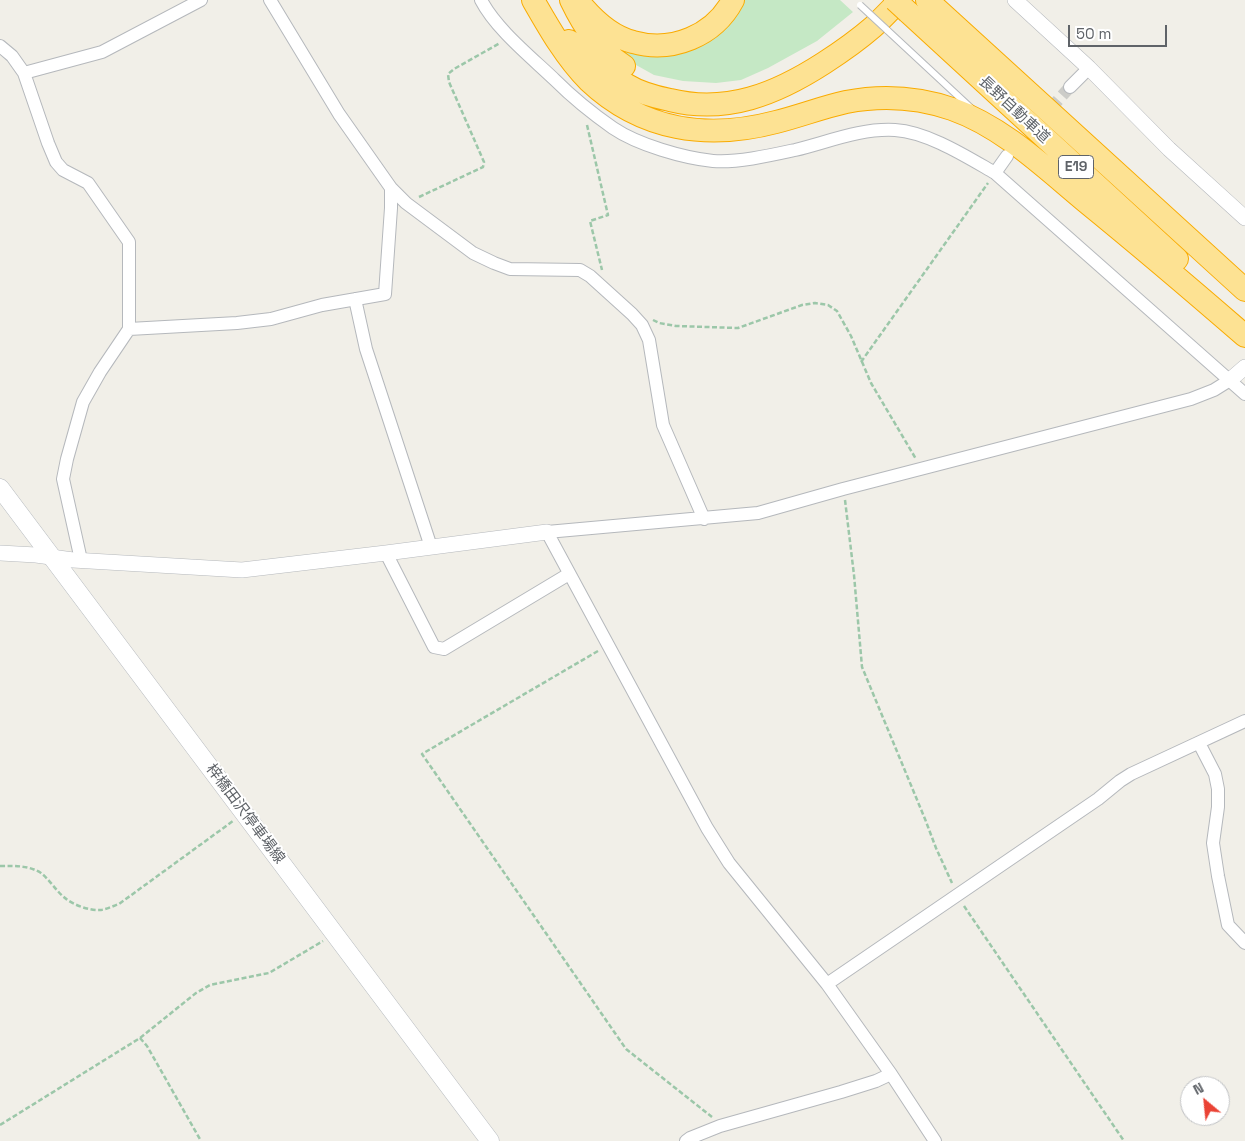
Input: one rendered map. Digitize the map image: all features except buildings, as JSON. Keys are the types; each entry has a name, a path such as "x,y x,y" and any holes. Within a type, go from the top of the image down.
{"highway":[{"path":"571,0 594,40 622,65 658,83 692,90 710,91 732,89 753,83 773,76 794,65 845,32 864,2"},
{"path":"578,0 601,25 616,35 632,42 646,45 675,44 700,34 722,17 733,0"},
{"name":"長野自動車道","path":"927,0 1245,290"},
{"path":"943,0 1043,106"},
{"path":"534,1 551,23 568,40 600,67 627,85 655,97 696,105 730,104 748,100 779,88 808,73 842,51 901,4"},
{"path":"534,1 563,48 589,80 616,102 654,121 676,128 702,131 752,128 846,103 888,98 908,98 931,102 963,113 1003,135 1040,164 1245,336"},
{"name":"長野自動車道","path":"901,4 1055,148 1245,320"}],"main road":[{"name":"梓橋田沢停車場線","path":"0,488 490,1141"}],"street":[{"path":"24,73 102,52 200,0"},
{"path":"270,0 339,114 392,188 406,203 474,253 494,263 510,269 580,270 604,288 642,325 649,340 663,425 704,519"},
{"path":"481,0 508,36 588,109 615,129 640,142 671,152 714,161 737,160 794,150 865,132 895,130 910,132 948,146 995,173 1245,394"},
{"path":"1015,0 1089,68 1169,149 1245,218"},
{"path":"0,46 12,56 24,73 56,162 63,170 88,183 129,242 129,329 100,372 83,402 63,479 81,560"},
{"path":"1070,87 1089,68"},
{"path":"995,173 1008,156"},
{"path":"129,329 237,323 271,319 322,305 385,294 392,188"},
{"path":"355,299 366,349 431,547"},
{"path":"0,553 242,570 546,532 758,513 922,468 1191,399 1214,390 1230,380 1245,367"},
{"path":"546,532 707,828 729,863 827,984 891,1074 935,1141"},
{"path":"386,553 434,647 444,649 569,574"},
{"path":"827,984 1098,799 1131,774 1245,720"},
{"path":"1199,743 1215,774 1218,789 1218,807 1213,843 1228,925 1245,944"},
{"path":"686,1141 720,1126 841,1092 876,1081 891,1074"}],"lane":[{"path":"864,2 887,30 971,107 984,124"}],"path":[{"path":"406,203 483,167 484,162 449,82 448,74 504,41 508,36"},
{"path":"588,109 586,121 608,215 590,221 603,273 604,288"},
{"path":"861,362 995,173"},
{"path":"632,314 646,317 659,323 676,326 738,328 802,304 828,305 837,311 851,336 871,383 922,468"},
{"path":"843,489 854,575 862,667 936,848 966,910 1124,1141"},
{"path":"608,645 422,754 626,1049 711,1116 720,1126"},
{"path":"0,866 20,865 41,873 64,898 87,908 99,910 119,904 245,813"},
{"path":"0,1125 140,1038 196,993 210,985 269,973 319,944 334,932"},
{"path":"140,1038 147,1046 201,1141"}],"green space":[{"path":"741,0 840,0 853,12 817,41 768,68 741,80 716,83 683,81 654,75 620,56 625,48 666,54"}],"tunnel":[{"path":"1014,149 1070,87"}]}
